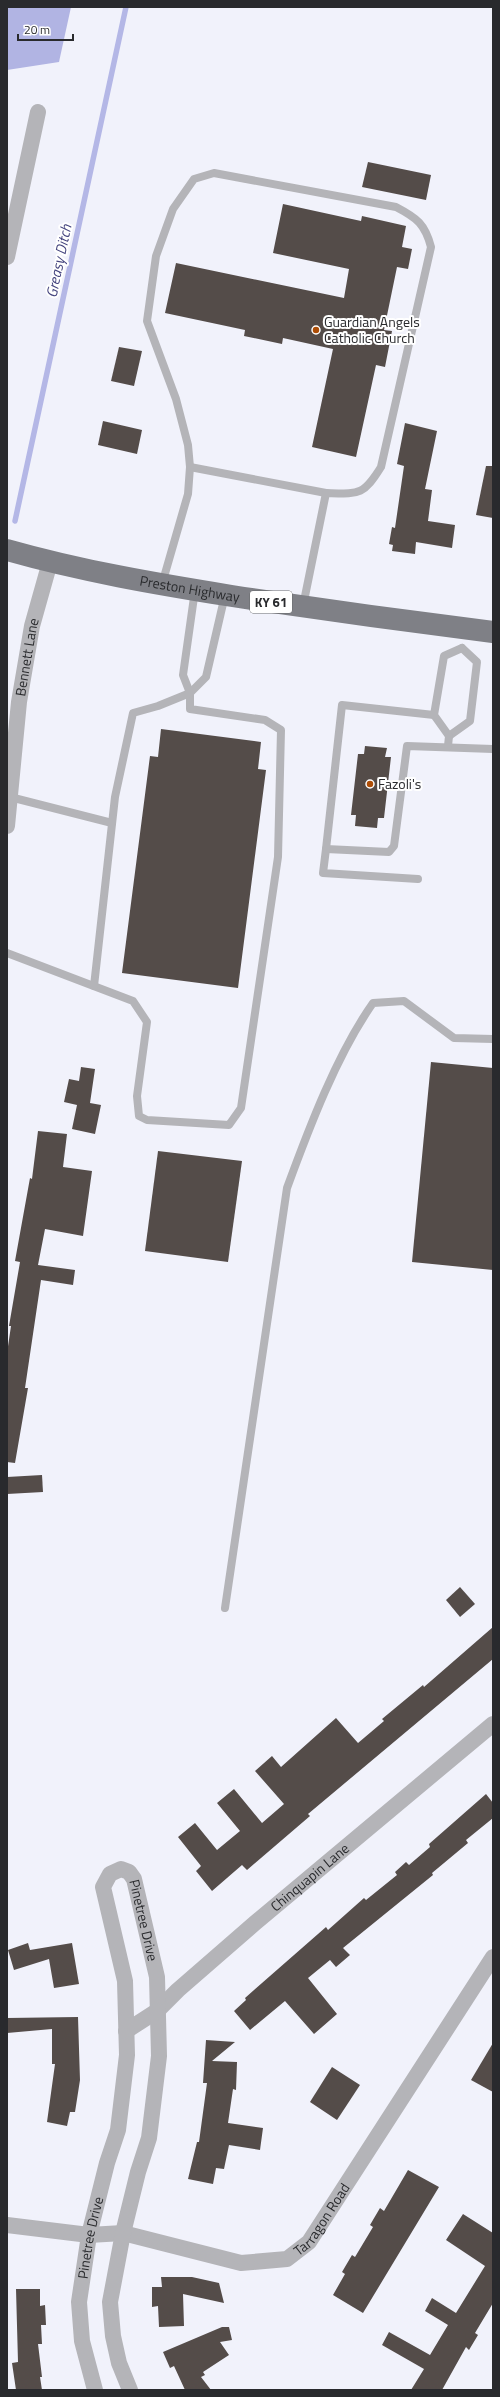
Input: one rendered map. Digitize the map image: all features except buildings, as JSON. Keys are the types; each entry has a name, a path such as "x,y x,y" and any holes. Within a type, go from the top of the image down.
{"main road":[{"name":"Preston Highway","path":"7,550 50,562 162,584 302,607 464,638 493,632"}],"street":[{"path":"8,247 38,112"},
{"name":"Bennett Lane","path":"7,826 20,695 32,626 50,562"},
{"name":"Chinquapin Lane","path":"126,2030 157,2011 178,1990 255,1923 493,1724"},
{"name":"Pinetree Drive","path":"95,2390 82,2341 79,2302 89,2235 107,2163 118,2130 126,2071 125,1981 103,1888 110,1874 121,1869 129,1872 134,1879 156,1977 159,2056 156,2098 149,2138 138,2172 123,2233 110,2302 113,2336 120,2363 130,2390"},
{"name":"Tarragon Road","path":"7,2225 89,2235 123,2233 241,2263 269,2262 287,2259 309,2242 493,1957"}],"lane":[{"path":"162,584 188,494 190,467 188,445 176,399 147,321 156,256 173,208 194,179 214,173 396,207 414,216 426,229 431,247 381,467 368,487 352,494 326,493 190,467"},
{"path":"302,607 326,493"},
{"path":"7,953 133,1001 148,1022 137,1096 139,1116 147,1120 229,1125 241,1108 278,857 281,730 265,720 190,709 190,693 183,675 195,590"},
{"path":"94,986 112,823 133,713 158,706 190,693 206,677 225,594"},
{"path":"448,746 449,736 434,715 444,656 464,638 476,662 470,721 449,736"},
{"path":"418,879 323,873 342,705 434,715"},
{"path":"326,849 389,852 394,846 397,837 407,746 448,746 493,749"},
{"path":"10,797 112,823"},
{"path":"225,1608 287,1188 302,1148 354,1030 373,1003 404,1001 454,1038 493,1039"}],"shaded area":[{"path":"7,7 71,7 59,62 7,70"}],"waterway":[{"name":"Greasy Ditch","path":"15,521 126,7"}],"place":[{"name":"Guardian Angels Catholic Church","path":"316,330"},
{"name":"Fazoli's","path":"370,784"}]}
